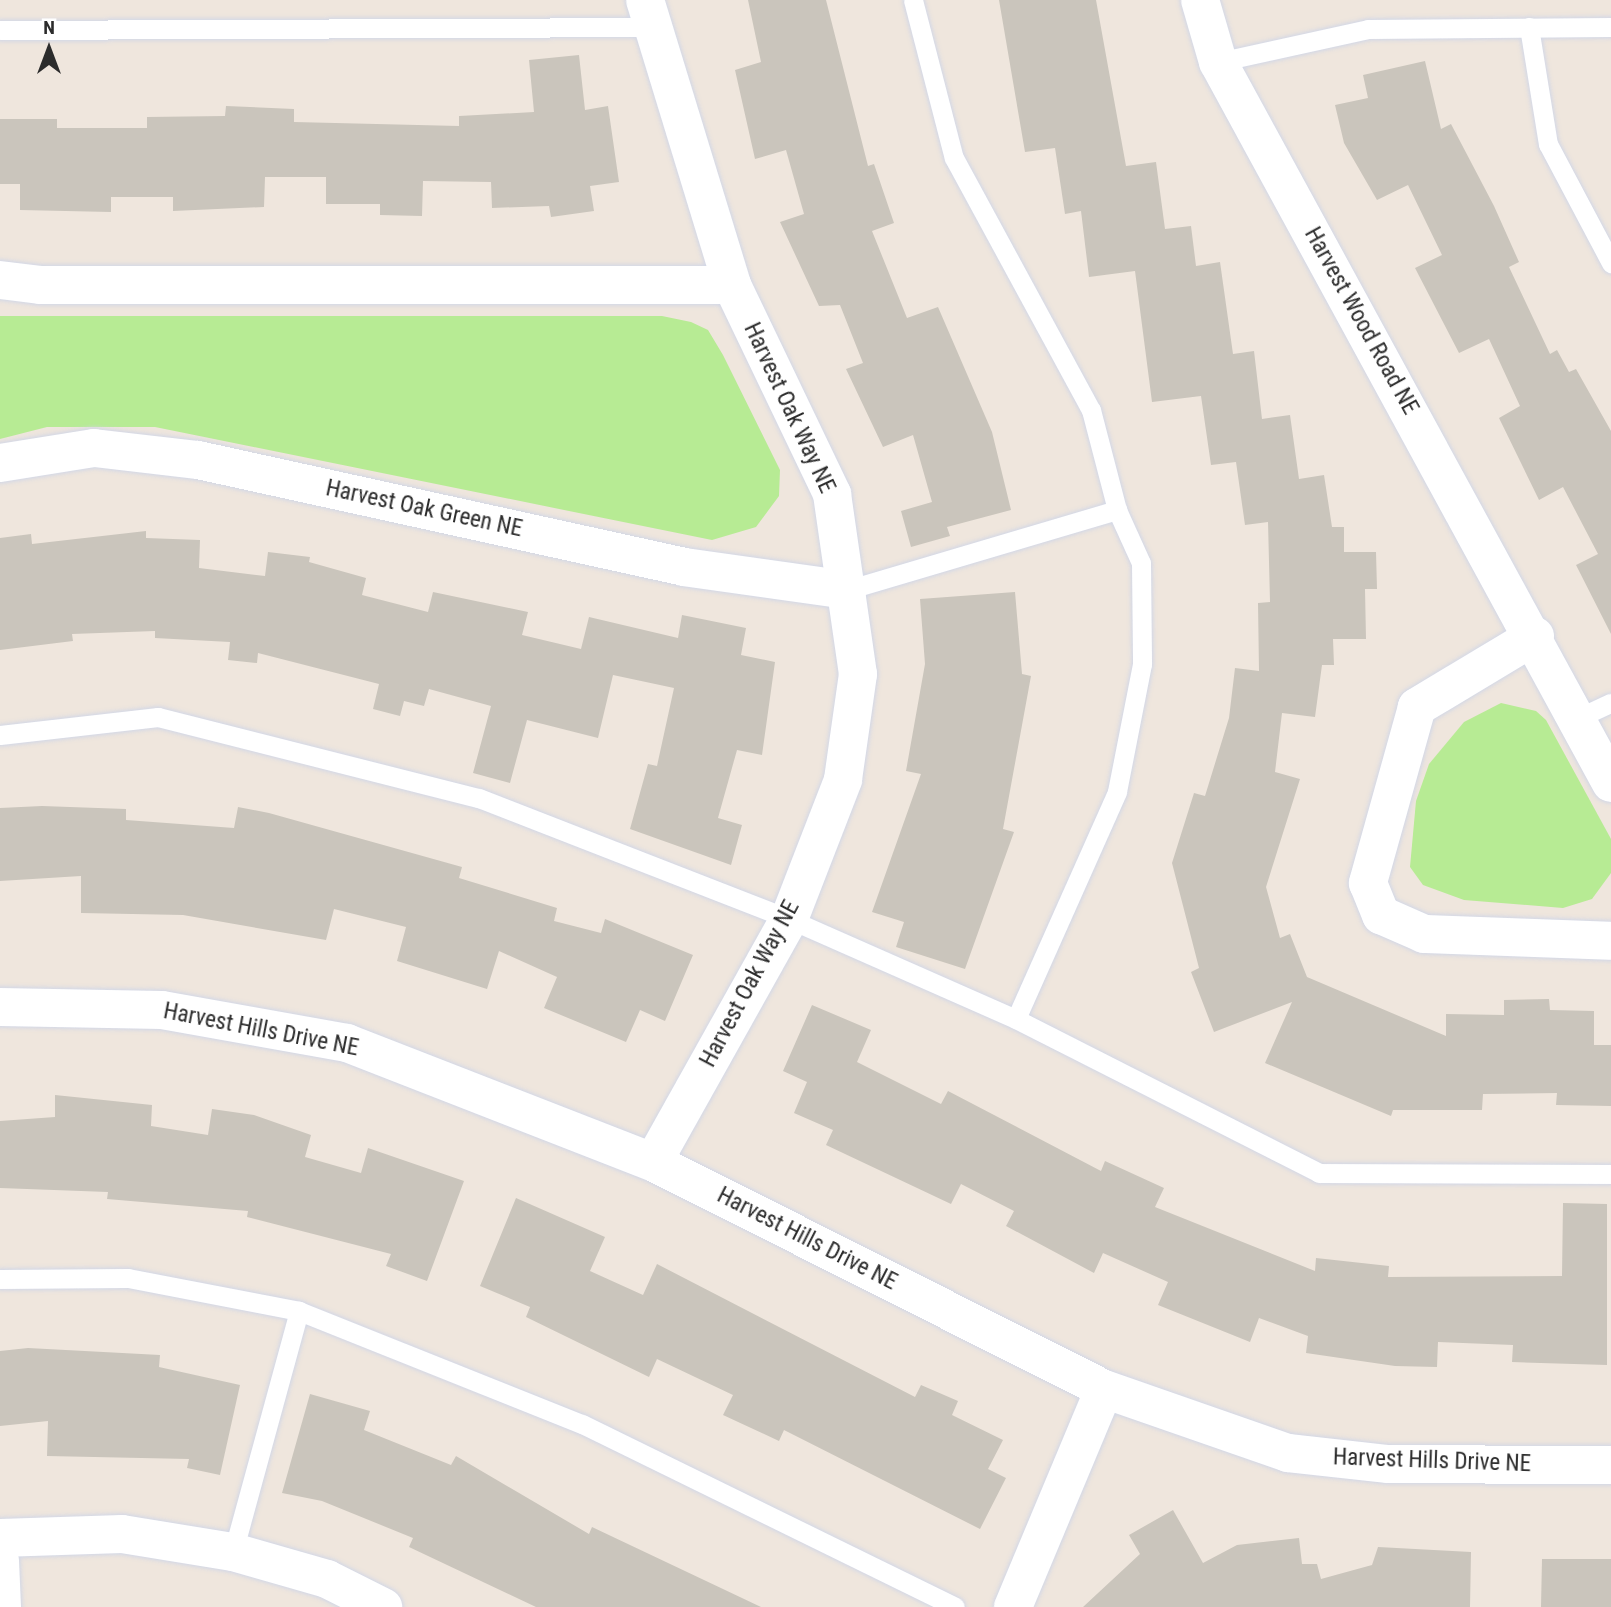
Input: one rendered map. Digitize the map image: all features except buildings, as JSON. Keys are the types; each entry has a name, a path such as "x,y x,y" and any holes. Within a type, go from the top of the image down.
{"street":[{"name":"Harvest Wood Road NE","path":"1200,0 1218,62 1535,636 1611,783"},
{"name":"Harvest Oak Way NE","path":"648,14 732,285 832,494 858,674 843,780 789,919 653,1161"},
{"path":"0,280 40,285 732,285"},
{"name":"Harvest Oak Green NE","path":"0,463 94,448 198,460 684,566 847,590"},
{"path":"1535,636 1417,708 1368,883 1381,915 1424,934 1611,941"},
{"name":"Harvest Hills Drive NE","path":"0,1007 162,1010 347,1043 653,1161 1104,1389 1288,1453 1388,1464 1611,1465"},
{"path":"1013,1607 1104,1389"},
{"path":"0,1538 122,1534 233,1552 327,1579 383,1607"},
{"path":"0,1561 2,1607"}],"lane":[{"path":"913,0 954,158 1091,410 1117,510 1141,563 1142,664 1117,792 1016,1019"},
{"path":"0,30 648,14"},
{"path":"1530,27 1548,144 1611,263"},
{"path":"1218,62 1368,29 1611,27"},
{"path":"847,590 1117,510"},
{"path":"1576,719 1611,703"},
{"path":"0,735 158,717 479,798 789,919 1016,1019 1320,1173 1611,1174"},
{"path":"0,1279 128,1278 299,1311 582,1424 955,1607"},
{"path":"233,1552 299,1311"}],"green space":[{"path":"0,316 662,316 691,322 708,330 723,355 780,470 779,496 756,527 712,540 155,427 47,427 0,439"},
{"path":"1501,703 1536,711 1546,720 1611,839 1611,873 1592,899 1563,908 1464,900 1423,885 1410,867 1416,801 1429,764 1464,722"}]}
